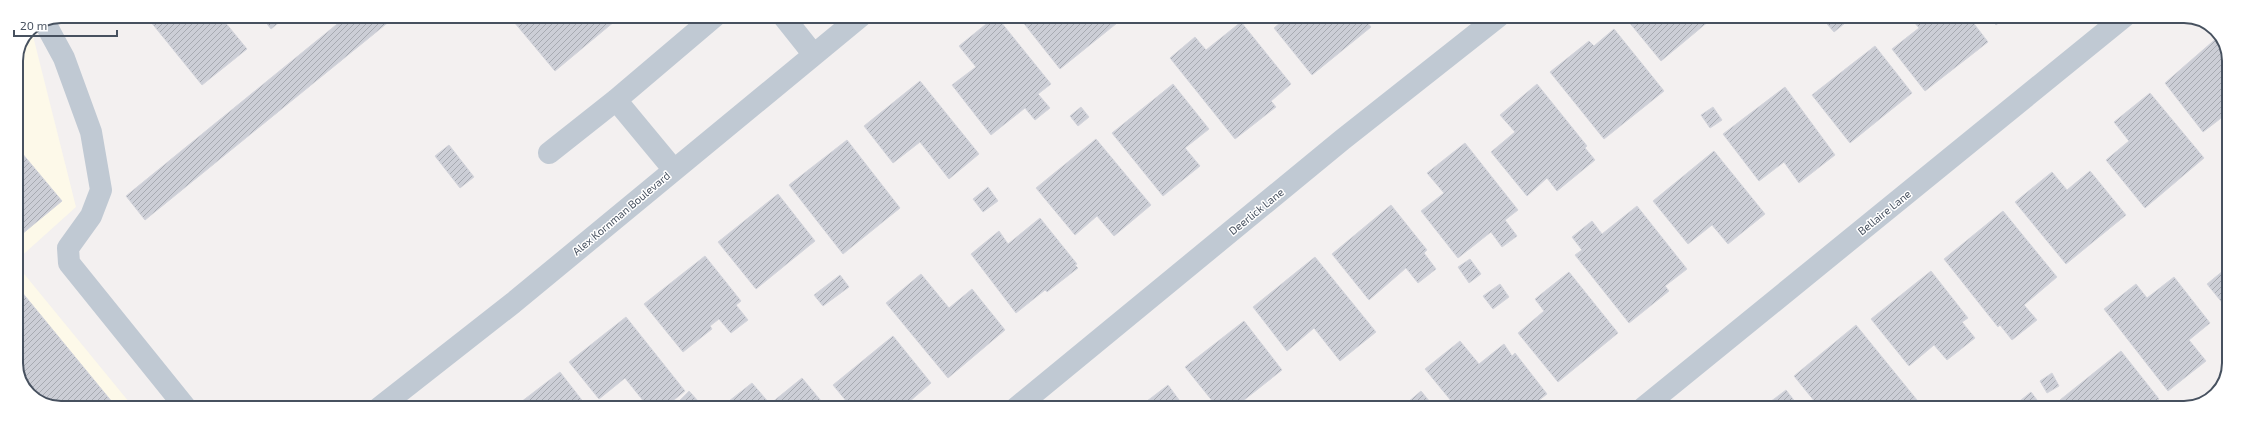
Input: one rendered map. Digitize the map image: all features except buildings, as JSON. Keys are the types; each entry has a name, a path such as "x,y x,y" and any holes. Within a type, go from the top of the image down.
{"street":[{"path":"549,152 616,100 707,23"},
{"path":"789,23 814,55"},
{"name":"Alex Kornman Boulevard","path":"388,401 513,303 853,23"},
{"name":"Deerlick Lane","path":"1025,401 1336,145 1490,23"},
{"name":"Bellaire Lane","path":"1652,401 2116,23"},
{"path":"47,26 64,58 91,132 101,190 91,216 68,248 69,263 180,401"},
{"path":"616,100 674,170"}],"shaded area":[{"path":"33,35 76,207 23,255 23,61 26,46"},
{"path":"23,273 128,401 56,401 44,397 27,380 23,366"}]}
